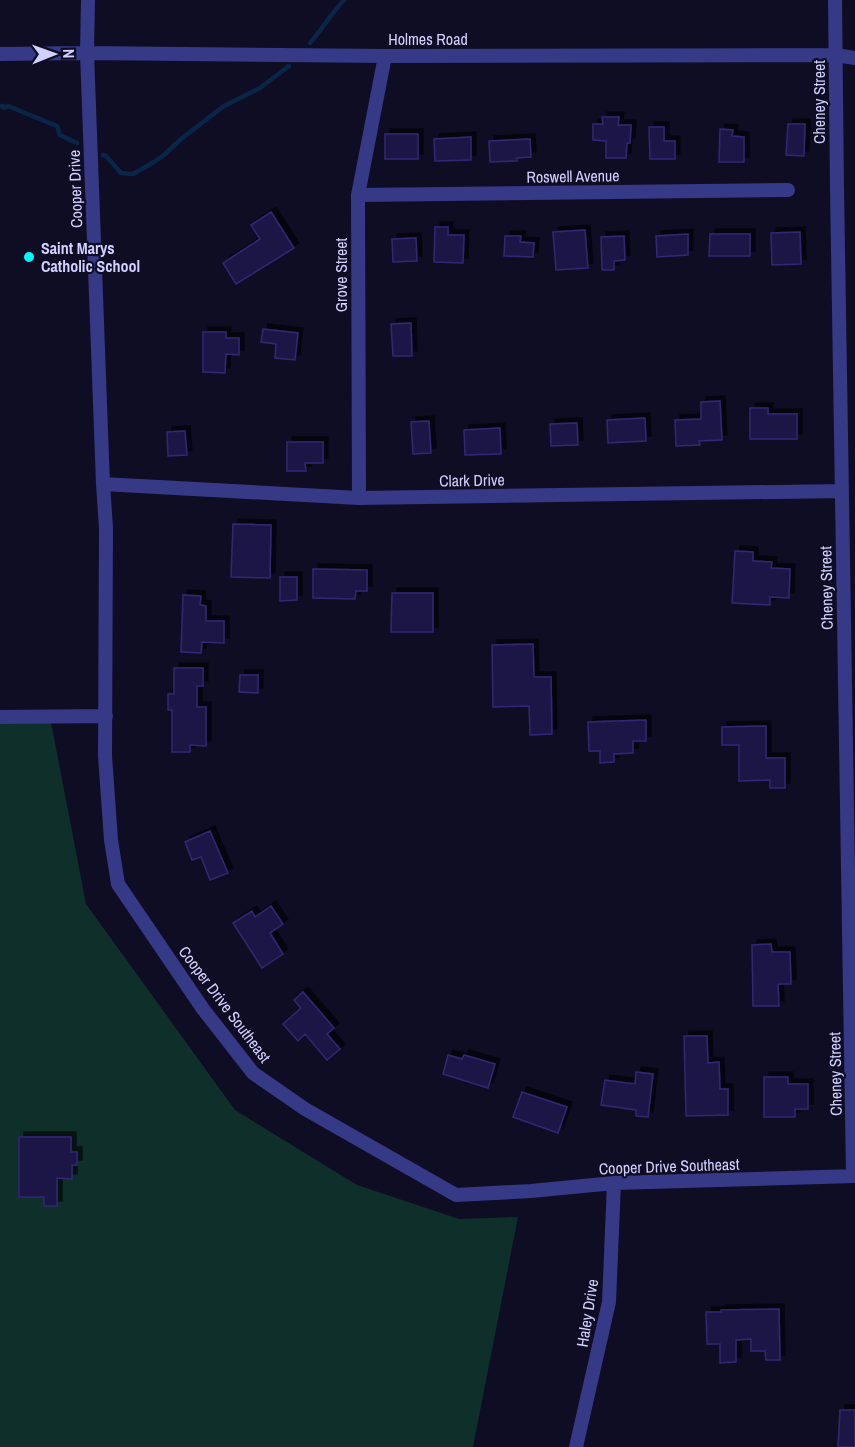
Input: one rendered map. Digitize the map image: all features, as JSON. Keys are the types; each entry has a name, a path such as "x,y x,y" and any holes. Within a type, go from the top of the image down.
{"street":[{"name":"Cooper Drive","path":"88,0 87,53 103,484"},
{"name":"Cheney Street","path":"835,0 841,491 854,1176"},
{"name":"Holmes Road","path":"0,54 836,55 855,58"},
{"name":"Grove Street","path":"359,498 357,195 385,56"},
{"name":"Roswell Avenue","path":"357,195 788,190"},
{"name":"Clark Drive","path":"103,484 359,498 841,491"},
{"name":"Cooper Drive Southeast","path":"103,484 106,528 105,756 111,840 118,884 203,1009 253,1072 305,1109 456,1195 614,1183 854,1176"},
{"path":"0,717 106,716"},
{"name":"Haley Drive","path":"576,1447 609,1302 614,1183"}],"green space":[{"path":"0,717 50,717 86,904 235,1110 357,1185 459,1219 518,1217 473,1447 0,1447"}],"building":[{"path":"602,117 619,117 618,125 631,125 626,158 606,158 606,141 593,140 593,124 603,124"},
{"path":"788,124 805,124 804,156 786,155"},
{"path":"649,127 664,127 664,141 675,141 675,159 650,159"},
{"path":"720,129 733,130 732,136 744,137 744,162 719,162"},
{"path":"385,134 418,134 418,159 385,159"},
{"path":"471,137 471,160 435,161 434,139"},
{"path":"530,139 531,157 517,158 517,161 490,162 489,141"},
{"path":"271,212 294,248 236,284 223,263 260,239 251,225"},
{"path":"435,227 448,227 448,235 464,235 463,263 434,262"},
{"path":"585,230 588,268 556,270 553,232"},
{"path":"800,232 801,264 772,265 771,233"},
{"path":"688,234 688,255 657,257 656,236"},
{"path":"710,234 750,234 750,256 709,256"},
{"path":"505,236 521,236 520,242 534,243 533,257 504,256"},
{"path":"624,236 625,260 614,261 614,270 602,270 601,237"},
{"path":"416,238 417,261 393,262 392,239"},
{"path":"411,323 412,356 393,356 391,324"},
{"path":"263,329 298,333 295,360 275,358 276,344 261,342"},
{"path":"203,332 226,332 226,338 239,338 239,355 226,354 225,373 203,372"},
{"path":"720,401 722,440 699,441 700,445 676,446 675,420 701,419 701,402"},
{"path":"750,408 768,408 768,414 797,414 797,439 750,439"},
{"path":"645,418 646,441 608,443 607,420"},
{"path":"429,421 431,453 413,454 411,422"},
{"path":"577,423 578,445 551,446 550,424"},
{"path":"500,428 501,454 465,455 464,430"},
{"path":"185,431 187,455 168,456 167,432"},
{"path":"287,442 323,442 323,463 305,463 306,471 287,471"},
{"path":"233,524 271,525 270,578 231,577"},
{"path":"735,551 753,552 753,561 772,562 771,568 790,569 789,598 770,597 770,605 732,603"},
{"path":"313,569 367,570 367,591 356,591 355,599 313,598"},
{"path":"280,577 297,577 297,600 280,601"},
{"path":"392,593 433,593 433,632 391,632"},
{"path":"183,595 201,596 200,605 206,606 206,621 224,621 224,643 202,642 201,653 181,652"},
{"path":"533,644 534,677 551,677 552,734 530,735 529,706 493,707 492,645"},
{"path":"174,668 203,668 203,686 197,686 197,707 206,707 206,746 190,745 190,752 172,752 172,710 168,710 168,694 174,694"},
{"path":"240,675 258,675 258,693 239,692"},
{"path":"646,720 646,741 633,741 633,753 614,754 614,762 600,763 600,751 589,751 588,722"},
{"path":"766,726 766,758 785,758 785,788 770,788 770,780 739,781 739,745 722,745 722,727"},
{"path":"210,831 228,873 210,880 201,857 192,860 185,842"},
{"path":"271,906 283,924 270,933 283,954 262,968 233,923 252,911 255,917"},
{"path":"771,944 772,952 790,952 791,984 778,984 779,1006 753,1006 752,945"},
{"path":"303,992 334,1028 327,1034 340,1049 327,1060 305,1034 298,1041 283,1024 301,1008 294,1000"},
{"path":"684,1036 707,1036 708,1063 719,1062 720,1089 728,1089 728,1115 686,1116"},
{"path":"448,1055 462,1059 464,1055 495,1064 488,1088 443,1074"},
{"path":"636,1072 653,1074 648,1117 636,1116 636,1110 601,1105 605,1080 635,1084"},
{"path":"764,1077 788,1077 788,1084 808,1084 808,1109 795,1109 795,1117 764,1117"},
{"path":"522,1092 567,1107 558,1133 513,1117"},
{"path":"19,1137 71,1137 71,1152 77,1152 77,1165 72,1165 72,1179 57,1178 57,1206 44,1206 44,1197 19,1197"},
{"path":"779,1309 780,1360 766,1360 765,1351 751,1351 751,1339 736,1340 736,1362 720,1363 720,1344 707,1344 706,1312"},
{"path":"840,1410 855,1410 855,1447 838,1447"}],"waterway":[{"path":"310,43 344,0"},
{"path":"103,155 121,173 133,174 164,155 224,106 260,88 289,66"},
{"path":"0,106 4,108 8,106 57,126 60,135 77,143"}],"place":[{"name":"Saint Marys Catholic School","path":"29,257"}]}
